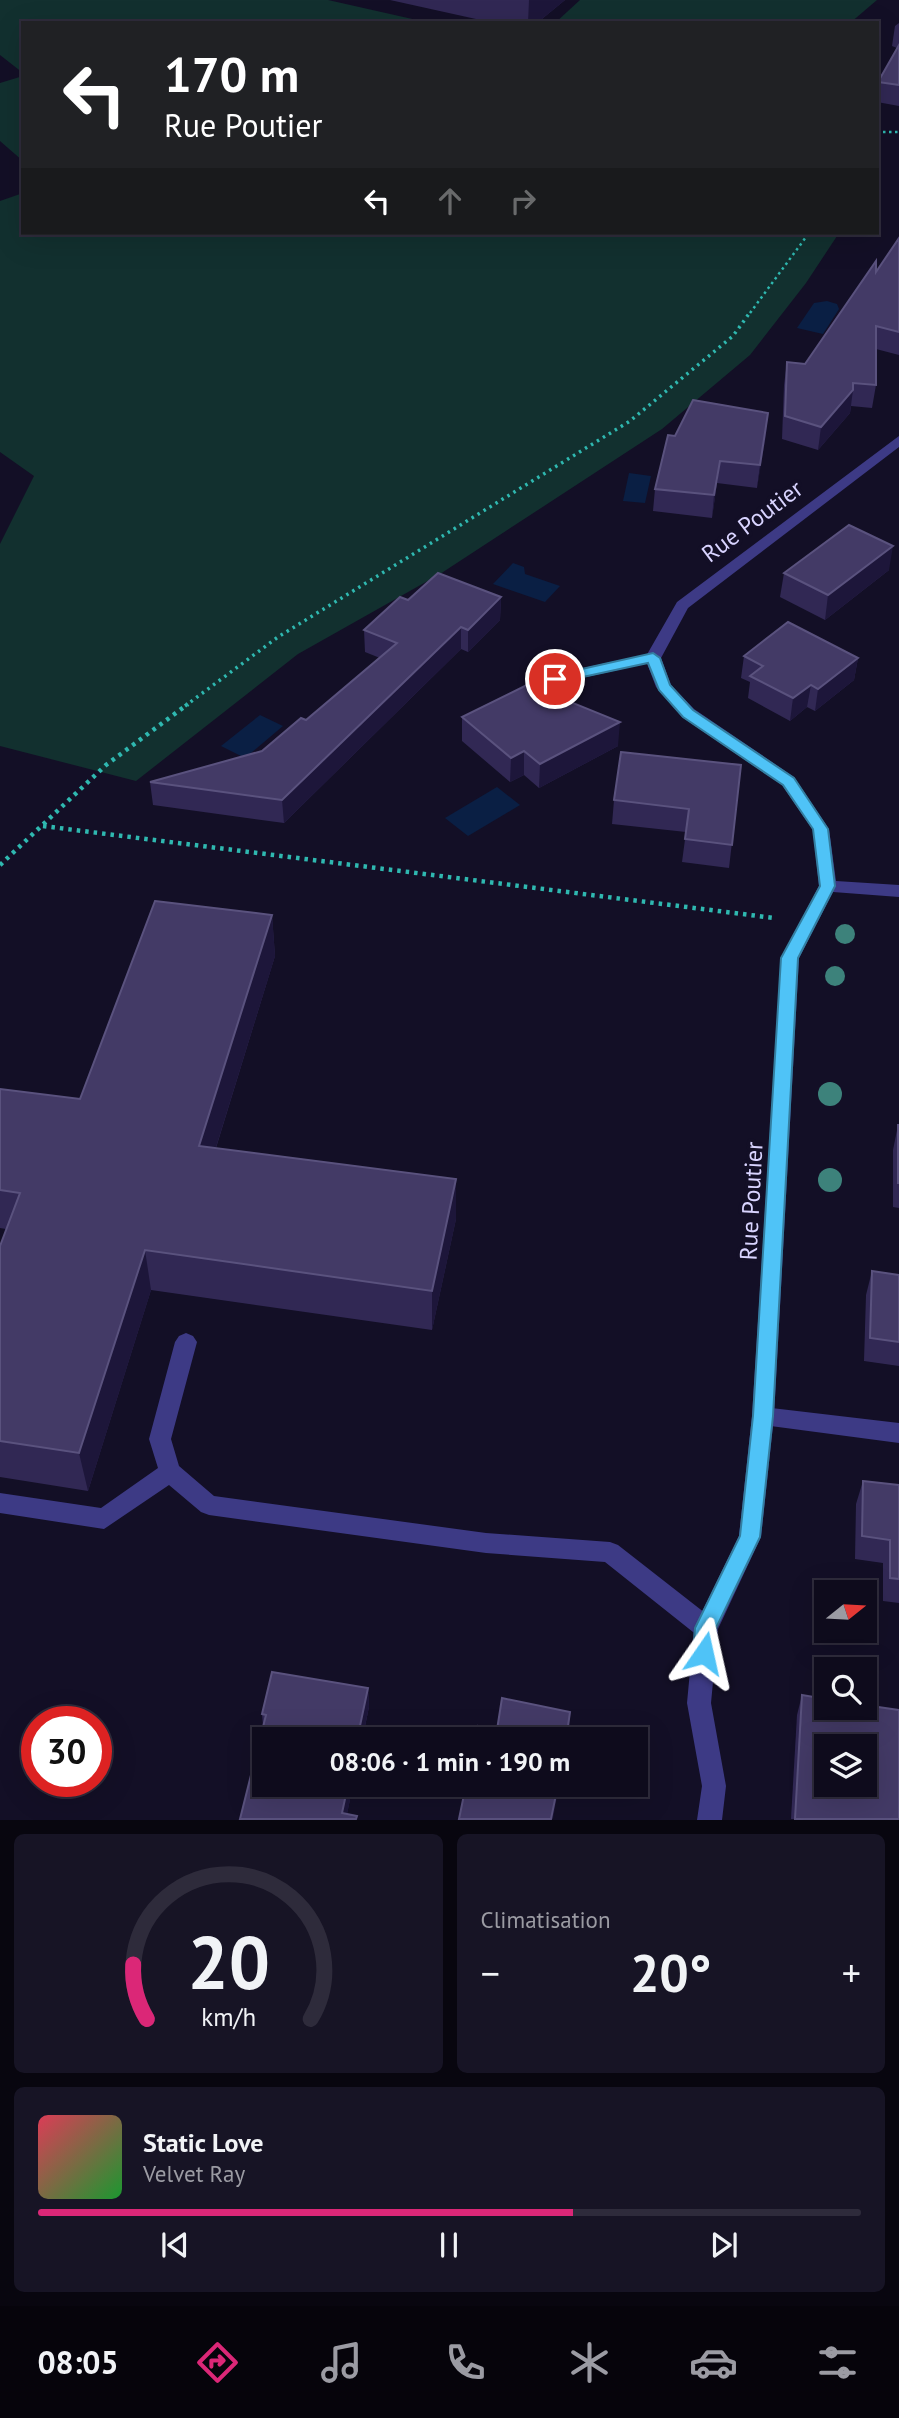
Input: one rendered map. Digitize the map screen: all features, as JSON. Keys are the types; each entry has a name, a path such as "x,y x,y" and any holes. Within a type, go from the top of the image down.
{"street":[{"name":"Rue Poutier","path":"653,658 682,605 899,440"},
{"path":"555,679 653,658 664,687 688,713 788,781 821,829 828,886 899,891"},
{"name":"Rue Poutier","path":"709,1819 715,1786 699,1703 706,1628 750,1537 763,1416 790,958 828,886"},
{"path":"187,1342 160,1439 170,1472 209,1505 486,1543 610,1552 706,1628"},
{"path":"763,1416 899,1433"},
{"path":"0,1503 104,1519 170,1472"}],"path":[{"path":"879,132 899,132"},
{"path":"0,865 106,765 278,638 630,421 733,336 808,235"},
{"path":"42,826 809,923"}],"green space":[{"path":"0,0 328,0 421,21 21,21 21,71 0,55"},
{"path":"580,0 877,0 852,21 557,21"},
{"path":"21,77 21,159 0,141 0,83"},
{"path":"21,194 21,235 838,235 806,283 750,355 662,429 440,574 298,654 136,781 0,746 0,544 34,476 0,452 0,201"}],"water":[{"path":"827,301 837,304 839,309 823,334 797,328 814,303"},
{"path":"629,473 651,476 645,503 623,501"},
{"path":"513,563 524,567 525,574 560,586 545,602 493,584"},
{"path":"260,715 283,726 245,758 221,746"},
{"path":"497,787 520,805 468,836 445,818"}],"building":[{"path":"899,45 899,85 879,80"},
{"path":"899,238 899,332 876,326 876,385 853,383 853,390 821,427 785,416 787,362 805,364 876,261 876,272"},
{"path":"693,400 768,413 760,465 720,461 714,495 655,489 668,435 675,436"},
{"path":"849,525 893,546 828,595 784,573"},
{"path":"438,573 501,597 468,630 461,627 282,800 150,782 262,751 301,718 306,720 397,643 364,630 400,597 408,600"},
{"path":"788,622 858,658 818,689 811,685 793,698 750,676 763,666 744,656"},
{"path":"537,680 558,697 620,722 540,764 524,751 511,758 462,717"},
{"path":"621,752 741,765 732,845 685,839 689,809 614,800"},
{"path":"155,901 272,915 199,1146 456,1179 432,1291 145,1250 79,1453 0,1441 0,1246 20,1193 0,1190 0,1089 80,1099"},
{"path":"899,1125 899,1183 898,1183"},
{"path":"872,1271 899,1275 899,1342 870,1338"},
{"path":"863,1481 899,1485 899,1579 890,1578 890,1540 862,1536"},
{"path":"272,1672 368,1688 360,1727 263,1727 266,1715 262,1714"},
{"path":"802,1695 814,1697 814,1720 877,1720 877,1707 899,1710 899,1819 795,1819"},
{"path":"502,1698 570,1712 568,1727 497,1727"},
{"path":"252,1771 252,1797 345,1797 342,1813 357,1816 356,1819 240,1819"},
{"path":"464,1797 556,1797 551,1819 459,1819"}],"route":[{"path":"555,679 653,658 664,687 688,713 788,781 821,829 828,886 790,958 763,1416 750,1537 706,1628 704,1653"}]}
